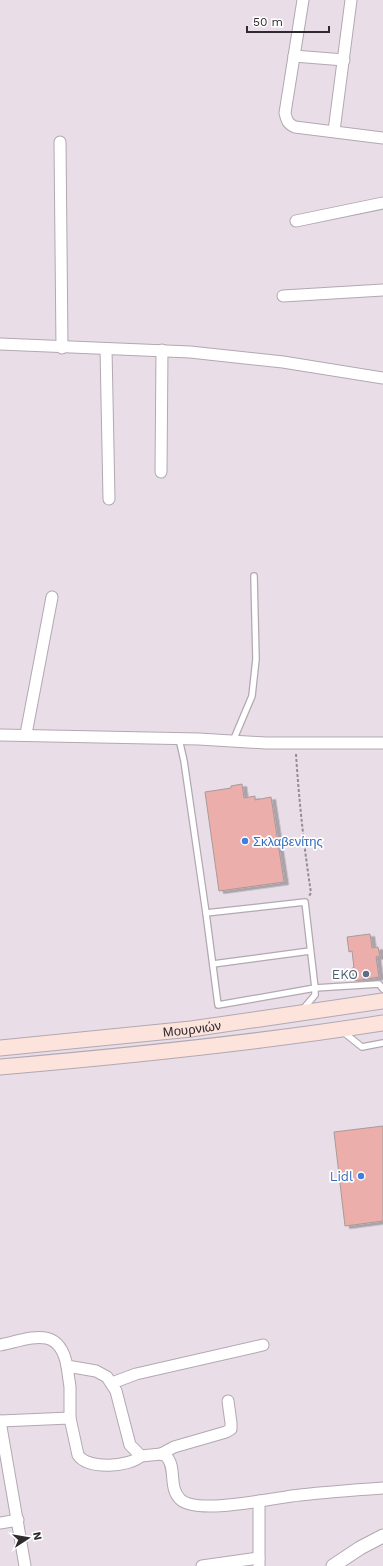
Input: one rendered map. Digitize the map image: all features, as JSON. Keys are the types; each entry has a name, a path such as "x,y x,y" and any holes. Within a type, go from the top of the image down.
{"main road":[{"name":"Μουρνιών","path":"0,1048 184,1030 383,1001"},
{"name":"Μουρνιών","path":"0,1067 193,1049 383,1024"}],"street":[{"path":"303,0 285,113 286,119 290,124 296,127 383,138"},
{"path":"334,131 351,0"},
{"path":"294,56 344,60"},
{"path":"60,142 62,348"},
{"path":"296,221 383,202"},
{"path":"283,296 383,290"},
{"path":"0,344 62,348 190,352 283,362 383,378"},
{"path":"106,349 109,499"},
{"path":"161,472 162,350"},
{"path":"26,734 52,597"},
{"path":"0,735 26,734 232,742 383,743"},
{"path":"0,1345 38,1337 48,1337 55,1341 62,1349 67,1366 70,1387 70,1418 78,1455 86,1463 93,1465 130,1462 141,1456 161,1454 174,1447 226,1432 231,1429 232,1423 228,1401"},
{"path":"112,1383 136,1374 263,1345"},
{"path":"67,1366 96,1370 107,1377 112,1383 116,1391 130,1445 141,1456"},
{"path":"25,1566 0,1421 70,1418"},
{"path":"161,1454 170,1460 176,1492 179,1498 185,1502 196,1505 215,1506 299,1495 383,1488"},
{"path":"202,1566 259,1562 258,1501"},
{"path":"0,1523 18,1520"},
{"path":"332,1566 360,1548 383,1536"}],"lane":[{"path":"232,742 252,696 256,659 254,576"},
{"path":"179,739 184,761 218,1005 315,988 379,984 383,989"},
{"path":"206,913 305,902 315,996 299,1014"},
{"path":"213,964 310,951"},
{"path":"340,1030 362,1047 383,1043"}],"path":[{"path":"295,743 302,835 311,893 305,902"}],"building":[{"name":"Σκλαβενίτης","path":"242,784 244,798 255,796 255,800 271,797 284,882 219,891 205,792 231,788 231,786"},
{"path":"370,934 372,948 378,947 380,956 376,957 379,977 354,981 352,951 349,952 347,937"},
{"name":"Lidl","path":"383,1126 383,1221 345,1226 334,1132"}],"place":[{"name":"Σκλαβενίτης","path":"245,841"},
{"name":"EKO","path":"366,974"},
{"name":"Lidl","path":"361,1176"}]}
